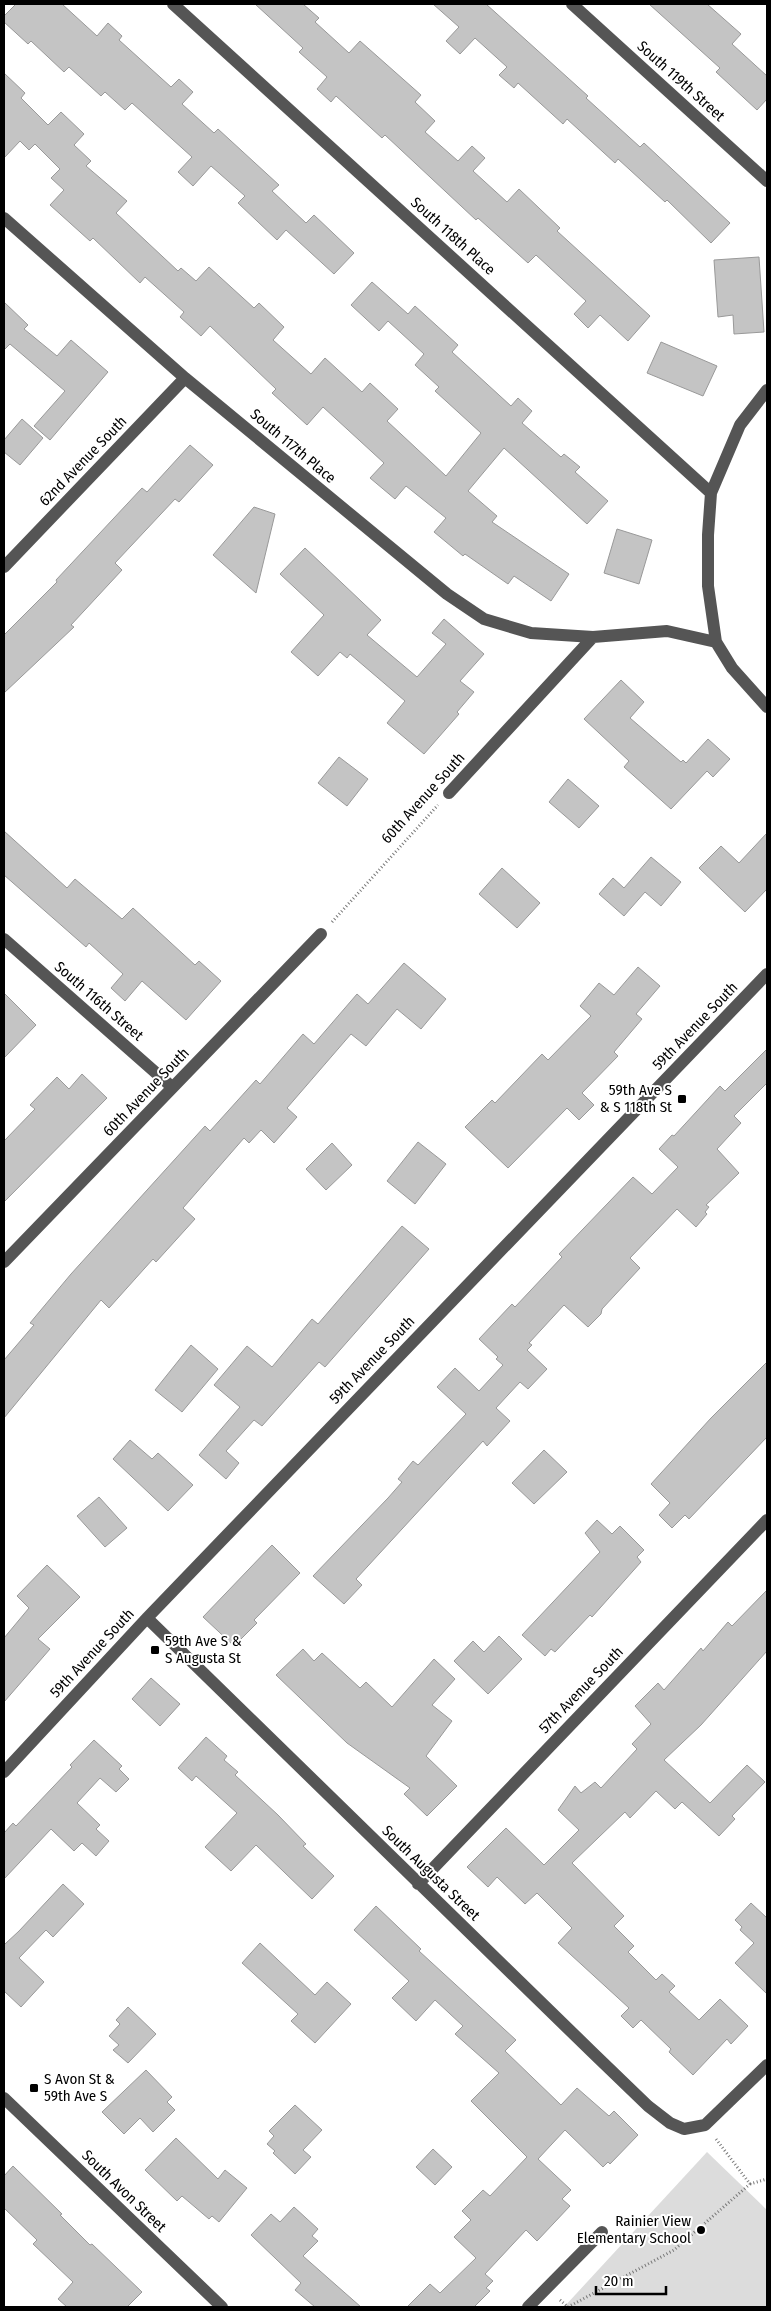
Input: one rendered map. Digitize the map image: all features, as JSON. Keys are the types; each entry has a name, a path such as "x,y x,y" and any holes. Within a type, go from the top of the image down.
{"street":[{"name":"South 118th Place","path":"173,4 711,493"},
{"name":"South 119th Street","path":"572,4 767,181"},
{"name":"South 117th Place","path":"4,218 185,378 447,594 484,619 531,633 594,637"},
{"name":"62nd Avenue South","path":"4,567 185,378"},
{"path":"767,390 740,425 711,493 708,535 708,586 716,642 732,668 767,707"},
{"path":"594,637 667,631 716,642"},
{"name":"60th Avenue South","path":"449,793 594,637"},
{"name":"60th Avenue South","path":"4,1262 321,934"},
{"name":"South 116th Street","path":"4,939 172,1087"},
{"name":"59th Avenue South","path":"4,1772 146,1618 767,974"},
{"name":"57th Avenue South","path":"418,1884 767,1520"},
{"name":"South Augusta Street","path":"146,1618 648,2106 670,2123 684,2130 705,2126"},
{"path":"705,2126 767,2065"},
{"name":"South Avon Street","path":"4,2098 222,2307"},
{"path":"528,2307 602,2232"}],"path":[{"name":"60th Avenue South","path":"321,934 449,793"},
{"path":"705,2126 750,2184"},
{"path":"547,2288 568,2307 674,2250 750,2184 767,2179"}],"shaded area":[{"name":"Rainier View Elementary School","path":"707,2152 767,2210 767,2307 564,2307"}],"building":[{"path":"16,4 62,4 97,36 108,23 122,36 119,40 171,87 179,79 193,92 182,104 214,133 218,129 279,185 272,191 306,223 314,215 354,253 334,274 286,230 277,240 238,203 245,196 211,166 193,186 178,172 192,157 132,103 125,110 105,92 101,96 69,67 64,72 31,41 28,44 4,22 4,16"},
{"path":"255,4 303,4 319,18 315,22 349,53 360,41 421,95 415,102 435,121 425,132 458,161 472,146 485,158 473,171 507,202 519,189 560,228 557,231 650,316 628,341 600,315 588,328 574,314 586,301 536,255 528,263 478,218 476,220 385,135 382,138 336,96 331,102 317,89 327,77 299,52 303,48"},
{"path":"433,4 486,4 588,96 586,98 640,147 644,143 730,223 711,243 667,200 665,202 618,159 615,163 567,119 563,124 518,83 514,88 499,75 507,67 475,38 460,54 446,41 459,27"},
{"path":"649,4 707,4 741,34 732,44 767,76 767,99 757,110 716,72 720,68"},
{"path":"4,73 25,93 21,98 48,125 61,112 84,134 74,145 91,161 86,166 127,201 116,213 178,271 181,268 196,281 209,267 254,308 259,303 284,327 273,340 311,374 325,358 362,392 370,383 398,409 387,421 446,476 481,433 435,391 439,387 415,365 424,354 388,321 379,331 351,305 372,282 408,314 415,306 458,345 452,352 511,406 518,398 532,411 522,423 561,457 564,454 580,467 575,472 608,501 587,524 504,448 468,491 497,516 492,522 569,574 551,601 514,576 508,584 465,554 463,556 434,532 446,518 406,486 395,499 370,478 384,463 323,407 307,425 272,393 276,389 210,326 201,336 180,317 184,312 145,277 140,283 93,238 90,241 50,205 64,190 51,178 60,169 35,144 29,150 20,141 4,158"},
{"path":"759,257 764,332 734,334 733,315 718,317 714,260"},
{"path":"4,302 28,325 24,329 57,356 71,340 108,372 50,440 34,426 65,391 10,344 4,350"},
{"path":"661,342 717,366 703,396 647,373"},
{"path":"22,419 43,438 20,465 4,452 4,440"},
{"path":"190,445 213,465 179,502 175,499 115,563 122,570 71,625 74,627 4,693 4,635 57,582 56,580 142,488 147,492"},
{"path":"254,507 275,514 256,593 213,555"},
{"path":"617,529 652,540 639,584 604,573"},
{"path":"305,548 381,620 367,635 417,677 446,644 432,633 444,619 484,654 460,681 474,692 457,712 459,714 424,754 387,723 405,701 350,654 347,658 340,652 318,676 291,652 324,615 280,574"},
{"path":"621,680 644,702 630,718 681,762 683,760 686,763 708,739 730,759 713,777 707,771 671,809 624,767 629,761 584,719"},
{"path":"339,757 368,779 347,806 318,783"},
{"path":"568,779 599,806 579,828 549,802"},
{"path":"4,831 67,888 75,879 122,919 133,908 195,965 199,961 221,981 186,1020 142,981 125,1001 111,988 123,974 89,943 86,947 4,875"},
{"path":"767,833 767,889 745,912 699,868 721,846 739,863"},
{"path":"651,857 681,882 661,906 645,892 624,916 599,894 613,878 624,888"},
{"path":"502,868 540,903 517,928 479,894"},
{"path":"404,963 446,999 421,1029 397,1009 366,1046 351,1034 287,1108 297,1117 274,1143 261,1130 249,1143 244,1138 183,1208 195,1219 156,1262 153,1259 109,1308 101,1300 4,1418 4,1360 34,1325 30,1323 71,1274 205,1126 210,1131 256,1080 260,1084 303,1034 314,1044 357,994 368,1004"},
{"path":"638,967 660,986 636,1014 642,1019 614,1052 618,1056 582,1093 594,1105 579,1120 567,1108 508,1168 465,1127 492,1100 495,1103 542,1054 548,1060 591,1016 580,1006 599,983 614,995"},
{"path":"4,993 36,1025 4,1058"},
{"path":"767,1049 767,1083 734,1116 741,1123 717,1149 739,1173 706,1205 709,1207 705,1212 707,1214 696,1227 677,1209 630,1258 640,1268 588,1327 564,1305 529,1343 532,1345 527,1350 547,1369 528,1389 520,1382 496,1408 510,1421 487,1446 483,1441 356,1579 362,1585 344,1604 313,1576 402,1482 398,1479 413,1461 418,1465 466,1414 437,1387 455,1368 479,1391 503,1365 496,1359 498,1357 479,1339 512,1304 515,1307 562,1257 559,1254 633,1177 652,1194 678,1167 659,1149 672,1135 674,1136 720,1086 725,1091"},
{"path":"82,1074 107,1098 4,1202 4,1141 35,1109 30,1105 57,1077 69,1089"},
{"path":"418,1142 446,1164 415,1204 387,1181"},
{"path":"332,1143 352,1165 326,1190 306,1169"},
{"path":"402,1226 429,1249 325,1367 319,1362 262,1426 254,1420 226,1451 239,1463 226,1479 199,1455 240,1407 214,1385 247,1346 272,1367 312,1319 318,1324"},
{"path":"191,1345 218,1369 182,1412 155,1390"},
{"path":"767,1362 767,1437 689,1519 685,1515 672,1528 659,1515 670,1503 651,1484 711,1418"},
{"path":"130,1440 152,1459 158,1453 193,1485 168,1511 113,1459"},
{"path":"544,1450 567,1472 534,1504 512,1483"},
{"path":"99,1497 127,1528 105,1547 77,1516"},
{"path":"597,1520 612,1534 620,1526 644,1550 637,1557 641,1562 592,1617 590,1615 555,1652 551,1649 545,1656 522,1635 600,1552 585,1533"},
{"path":"272,1545 300,1573 254,1620 257,1623 234,1646 203,1617"},
{"path":"47,1565 80,1597 38,1639 50,1649 4,1702 4,1638 29,1608 17,1596"},
{"path":"767,1590 767,1651 701,1725 664,1760 710,1803 747,1765 765,1782 732,1816 735,1819 719,1836 682,1802 675,1809 656,1791 630,1818 625,1812 572,1863 624,1916 614,1926 634,1946 628,1952 656,1980 662,1974 675,1986 669,1992 699,2020 720,1999 748,2026 731,2044 727,2039 693,2075 669,2052 671,2049 641,2020 633,2028 621,2016 629,2008 558,1943 572,1928 537,1893 525,1904 497,1877 488,1887 467,1867 506,1828 544,1865 579,1830 558,1810 575,1786 581,1793 595,1782 601,1788 637,1749 632,1744 651,1724 635,1706 658,1683 664,1690 701,1648 703,1651 728,1622 732,1626"},
{"path":"499,1636 522,1659 488,1694 454,1661 473,1641 484,1652"},
{"path":"303,1649 314,1661 322,1653 360,1688 366,1682 392,1707 434,1659 455,1679 432,1705 452,1721 426,1756 457,1786 427,1816 404,1794 410,1788 347,1743 276,1675"},
{"path":"151,1678 180,1704 160,1726 132,1699"},
{"path":"206,1737 227,1756 224,1760 238,1772 235,1775 278,1815 306,1844 303,1846 334,1876 312,1899 256,1845 231,1871 205,1847 237,1813 196,1776 192,1781 178,1768"},
{"path":"94,1740 122,1766 119,1769 129,1779 116,1792 100,1778 77,1803 100,1825 96,1829 109,1841 96,1856 82,1843 74,1851 51,1829 4,1879 4,1833 13,1823 16,1826 72,1767 70,1765"},
{"path":"63,1884 84,1904 53,1937 46,1930 19,1958 44,1982 21,2007 4,1991 4,1943 19,1931"},
{"path":"751,1903 767,1918 767,1994 735,1963 754,1943 740,1930 742,1927 735,1920"},
{"path":"376,1906 421,1949 419,1951 516,2040 505,2051 561,2105 577,2088 609,2116 614,2111 638,2135 610,2164 608,2162 603,2167 565,2130 538,2159 571,2190 562,2199 570,2206 537,2241 526,2230 485,2274 493,2281 486,2288 490,2291 474,2307 407,2307 430,2284 440,2293 476,2258 454,2237 471,2220 462,2211 483,2190 490,2196 527,2157 471,2101 499,2073 455,2034 463,2026 435,2000 416,2021 392,1998 409,1981 354,1930"},
{"path":"260,1943 315,1995 327,1982 351,2004 315,2043 291,2021 298,2014 242,1963"},
{"path":"128,2007 156,2034 128,2063 113,2050 119,2045 109,2036 120,2024 116,2020"},
{"path":"146,2070 172,2097 167,2102 175,2110 153,2132 140,2118 124,2134 102,2112"},
{"path":"295,2105 322,2130 303,2150 311,2157 295,2174 273,2153 275,2151 267,2144 274,2136 269,2131"},
{"path":"176,2138 218,2179 225,2170 247,2188 219,2222 212,2216 209,2219 182,2196 177,2201 145,2170"},
{"path":"433,2149 452,2167 435,2185 416,2167"},
{"path":"13,2166 62,2214 60,2215 90,2245 92,2244 142,2292 127,2307 67,2307 58,2299 73,2282 33,2244 37,2240 4,2208 4,2176"},
{"path":"294,2207 318,2229 312,2236 318,2241 303,2256 361,2307 315,2307 295,2290 301,2283 251,2235 271,2214 280,2222"}],"place":[{"name":"59th Ave S & S 118th St","path":"682,1099"},
{"name":"59th Ave S & S Augusta St","path":"155,1650"},
{"name":"S Avon St & 59th Ave S","path":"34,2088"},
{"name":"Rainier View Elementary School","path":"701,2230"}]}
